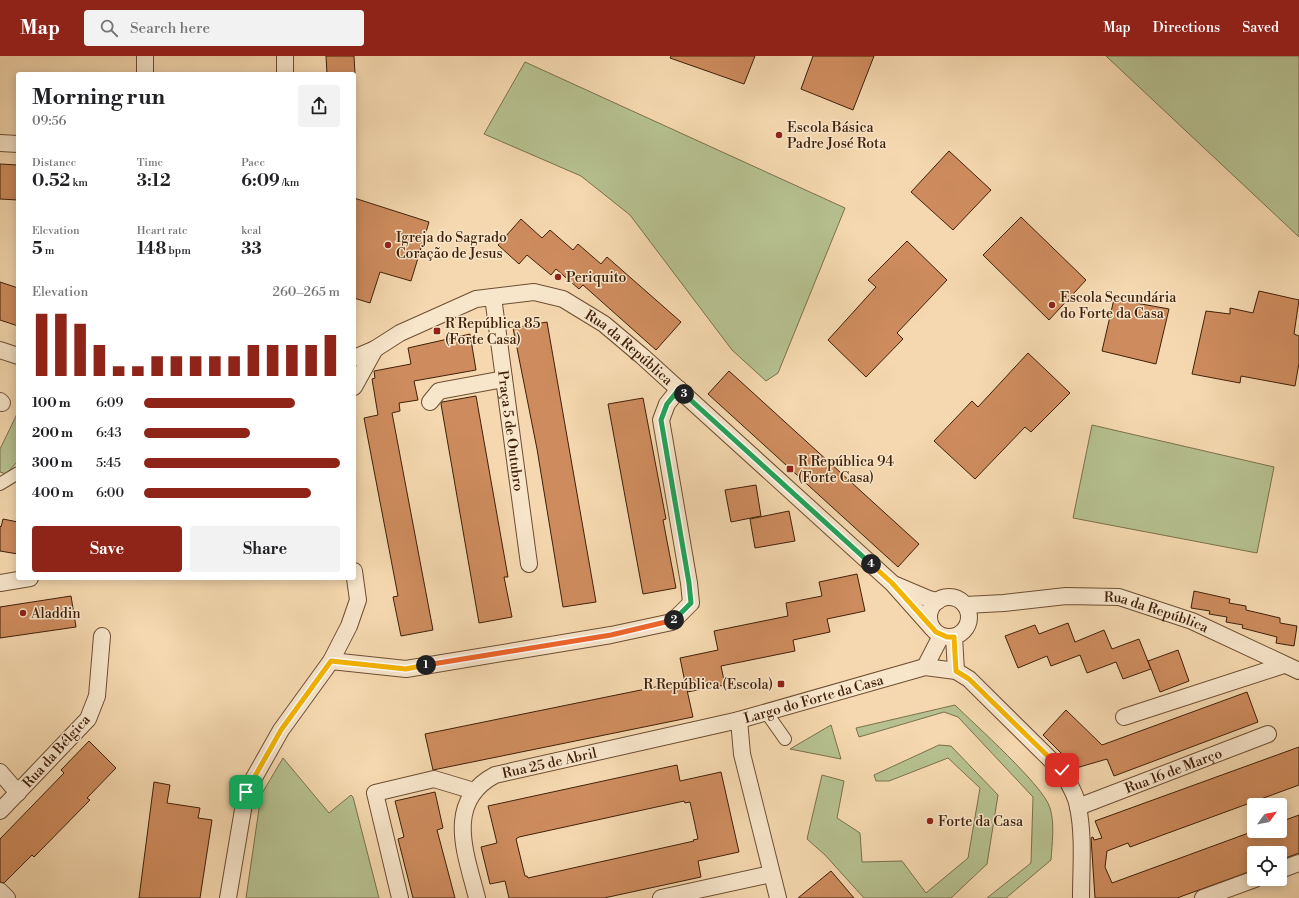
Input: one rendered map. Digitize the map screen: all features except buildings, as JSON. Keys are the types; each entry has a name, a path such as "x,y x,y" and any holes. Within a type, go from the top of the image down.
{"street":[{"path":"145,56 145,72"},
{"path":"285,56 286,72"},
{"path":"0,143 16,144"},
{"name":"Rua da República","path":"356,357 375,349 400,333 476,299 534,292 563,299 604,324 679,389 892,583"},
{"name":"Praça 5 de Outubro","path":"493,297 529,564"},
{"name":"Rua da República","path":"356,383 375,349"},
{"path":"0,350 16,355"},
{"path":"430,402 439,391 504,379"},
{"path":"331,661 406,669 611,635 672,622 691,603 689,583 661,420 667,404 679,389"},
{"path":"0,484 16,474"},
{"path":"0,583 18,580"},
{"path":"228,898 246,792 281,730 331,661 349,626 358,600 355,580"},
{"path":"892,583 929,599 938,601"},
{"path":"892,583 942,633 956,671"},
{"name":"Rua da República","path":"964,605 1004,603 1066,596 1119,597 1192,621 1299,671"},
{"path":"942,633 930,622 930,610 943,598 954,598 964,605 969,617 968,624"},
{"name":"Rua da República","path":"942,633 960,634 968,624 1004,603"},
{"path":"925,667 942,633"},
{"name":"Rua da Bélgica","path":"0,811 88,719 97,696 102,636"},
{"path":"1124,717 1284,665"},
{"name":"Largo do Forte da Casa","path":"778,898 742,754 739,720 925,667 956,671 969,679 1062,770 1071,787 1078,807 1081,838 1081,898"},
{"path":"766,712 785,739"},
{"name":"Rua 25 de Abril","path":"477,898 464,848 463,817 474,791 483,781 495,775 739,720"},
{"name":"Rua 16 de Março","path":"1078,807 1268,734"},
{"path":"0,772 18,793"},
{"path":"400,898 375,793 434,779 474,791"},
{"path":"1287,867 1299,863"},
{"path":"660,898 771,874"},
{"path":"1203,898 1247,882"},
{"path":"0,891 7,898"}],"green space":[{"path":"1106,56 1299,56 1299,237"},
{"path":"525,62 845,208 778,373 766,381 732,350 630,215 581,176 484,134"},
{"path":"16,416 16,463 6,474 0,472 0,449"},
{"path":"1092,425 1274,467 1257,553 1073,518"},
{"path":"955,705 992,740 1035,785 1045,798 1052,814 1053,827 1051,860 1006,898 987,898 1031,863 1033,797 958,717 944,712 859,737 856,728"},
{"path":"831,725 841,759 790,749"},
{"path":"939,745 951,746 998,795 987,864 951,898 864,898 825,855 807,839 822,775 844,781 837,818 860,833 862,862 902,861 926,893 968,858 980,788 948,758 889,781 876,781 874,775"},
{"path":"283,758 329,813 351,795 353,797 379,898 246,898 261,795"}],"place":[{"name":"Escola Básica Padre José Rota","path":"779,135"},
{"name":"Igreja do Sagrado Coração de Jesus","path":"388,245"},
{"name":"Periquito","path":"558,277"},
{"name":"Escola Secundária do Forte da Casa","path":"1052,305"},
{"name":"R República 85 (Forte Casa)","path":"437,331"},
{"name":"R República 94 (Forte Casa)","path":"790,469"},
{"name":"Aladdin","path":"23,613"},
{"name":"R República (Escola)","path":"781,684"},
{"name":"Forte da Casa","path":"930,821"}],"route":[{"path":"246,792 281,730 331,661 406,669 611,635 672,622 691,603 689,583 661,420 667,404 679,389 892,583 936,632 941,636 954,637 956,671 969,679 1062,770"}]}
